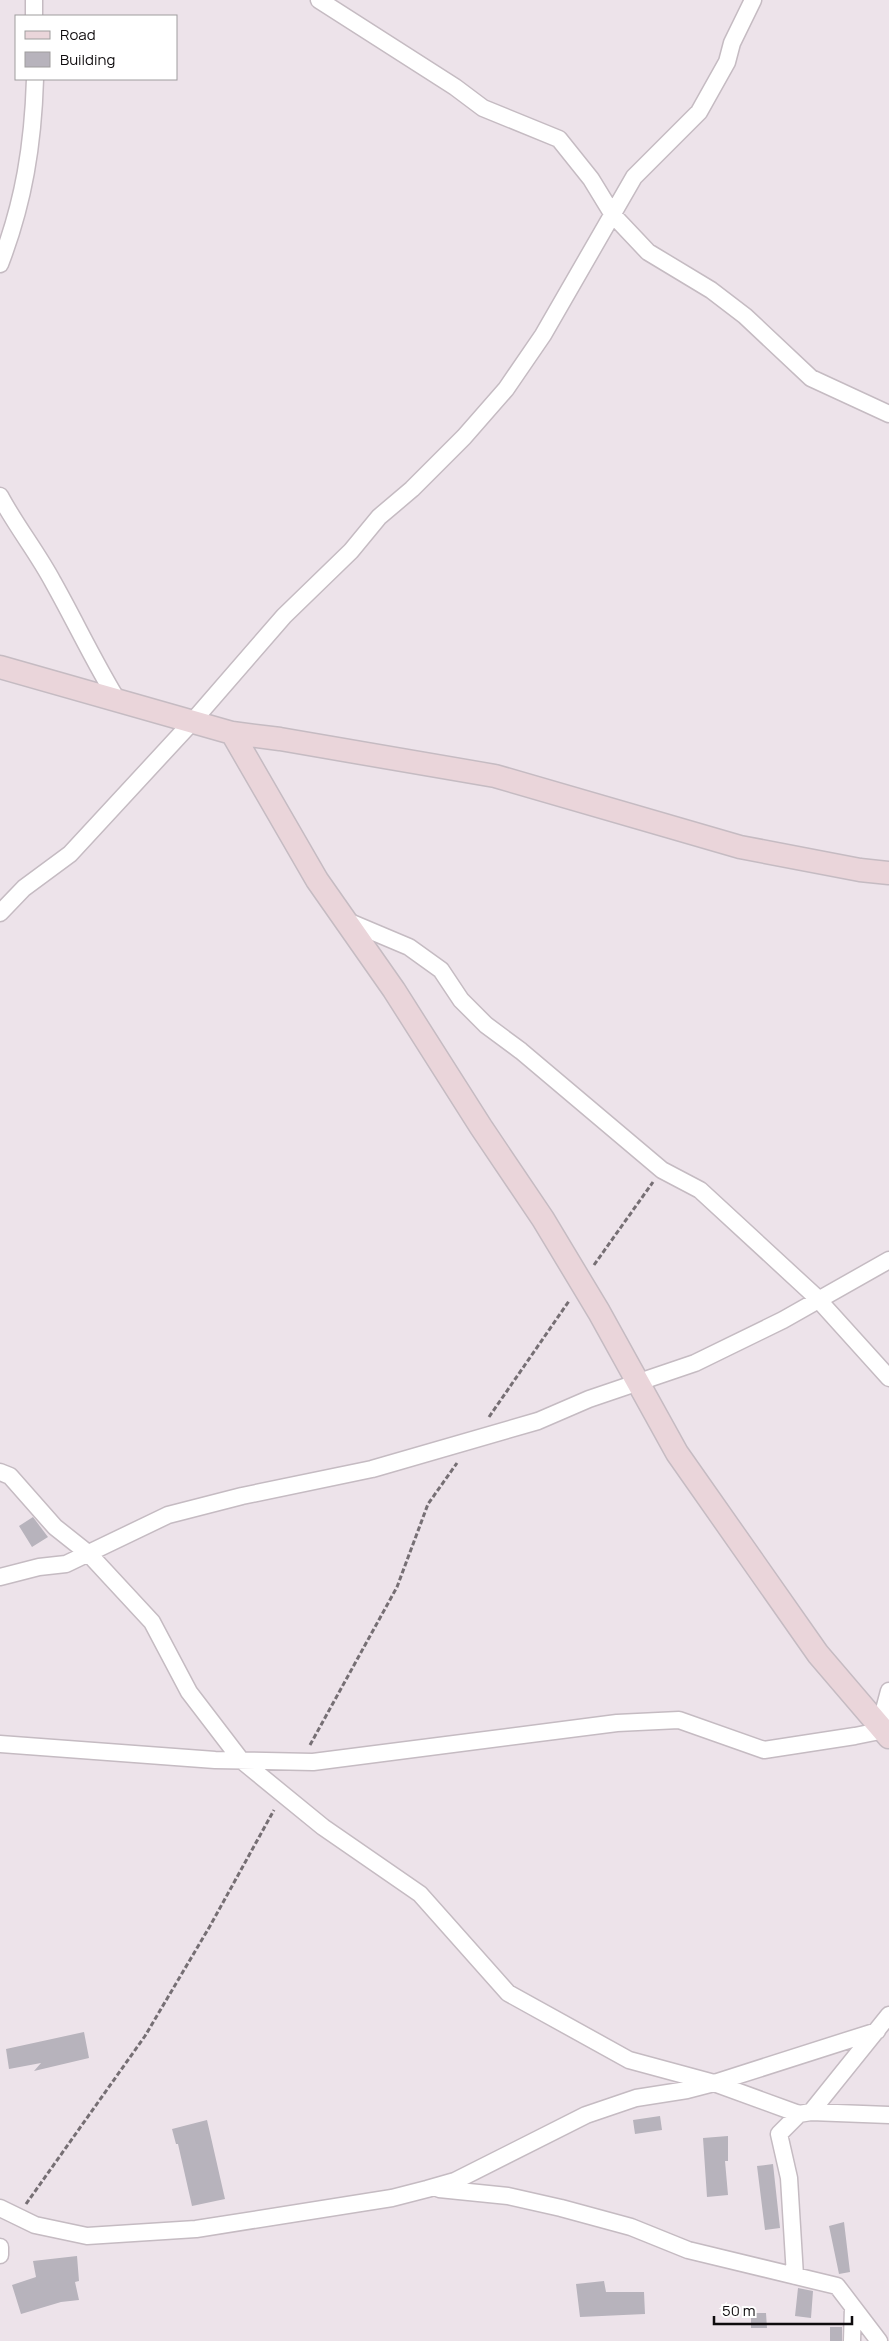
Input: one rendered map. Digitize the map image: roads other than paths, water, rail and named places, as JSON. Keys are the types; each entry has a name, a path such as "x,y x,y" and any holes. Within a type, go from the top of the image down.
{"street":[{"path":"34,0 34,15"},
{"path":"319,0 455,87 483,108 559,139 591,179 613,215 648,252 711,290 745,316 811,378 889,414"},
{"path":"0,913 24,888 70,854 192,722 284,616 351,550 379,517 412,489 464,437 506,390 543,335 634,177 699,112 727,62 732,43 753,0"},
{"path":"0,264 13,230 29,162 35,80"},
{"path":"0,496 14,523 53,580 94,661 118,701"},
{"path":"0,667 232,733 280,739 495,776 740,847 860,870 889,873"},
{"path":"232,733 317,880 394,990 481,1127 543,1219 677,1453 812,1646 885,1730"},
{"path":"345,920 409,947 441,970 461,1000 486,1025 521,1051 662,1170 700,1190 818,1299 889,1378"},
{"path":"0,1577 39,1567 66,1564 168,1515 242,1496 372,1469 538,1421 589,1399 695,1363 783,1320 889,1260"},
{"path":"0,1472 10,1476 55,1527 89,1554 152,1622 189,1692 241,1760 323,1827 420,1894 508,1993 629,2060 714,2083 805,2113 889,2114"},
{"path":"885,1730 889,1691"},
{"path":"0,1744 241,1760 313,1762 617,1723 679,1720 764,1750 885,1730"},
{"path":"795,2276 788,2178 779,2134 805,2113 877,2032 889,2015"},
{"path":"0,2208 35,2225 87,2236 129,2235 196,2229 392,2198 463,2177 586,2115 636,2098 687,2090 714,2083 877,2032"},
{"path":"427,2189 489,2193 561,2208 631,2228 688,2250 837,2286 879,2341"},
{"path":"852,2341 853,2307"}]}
